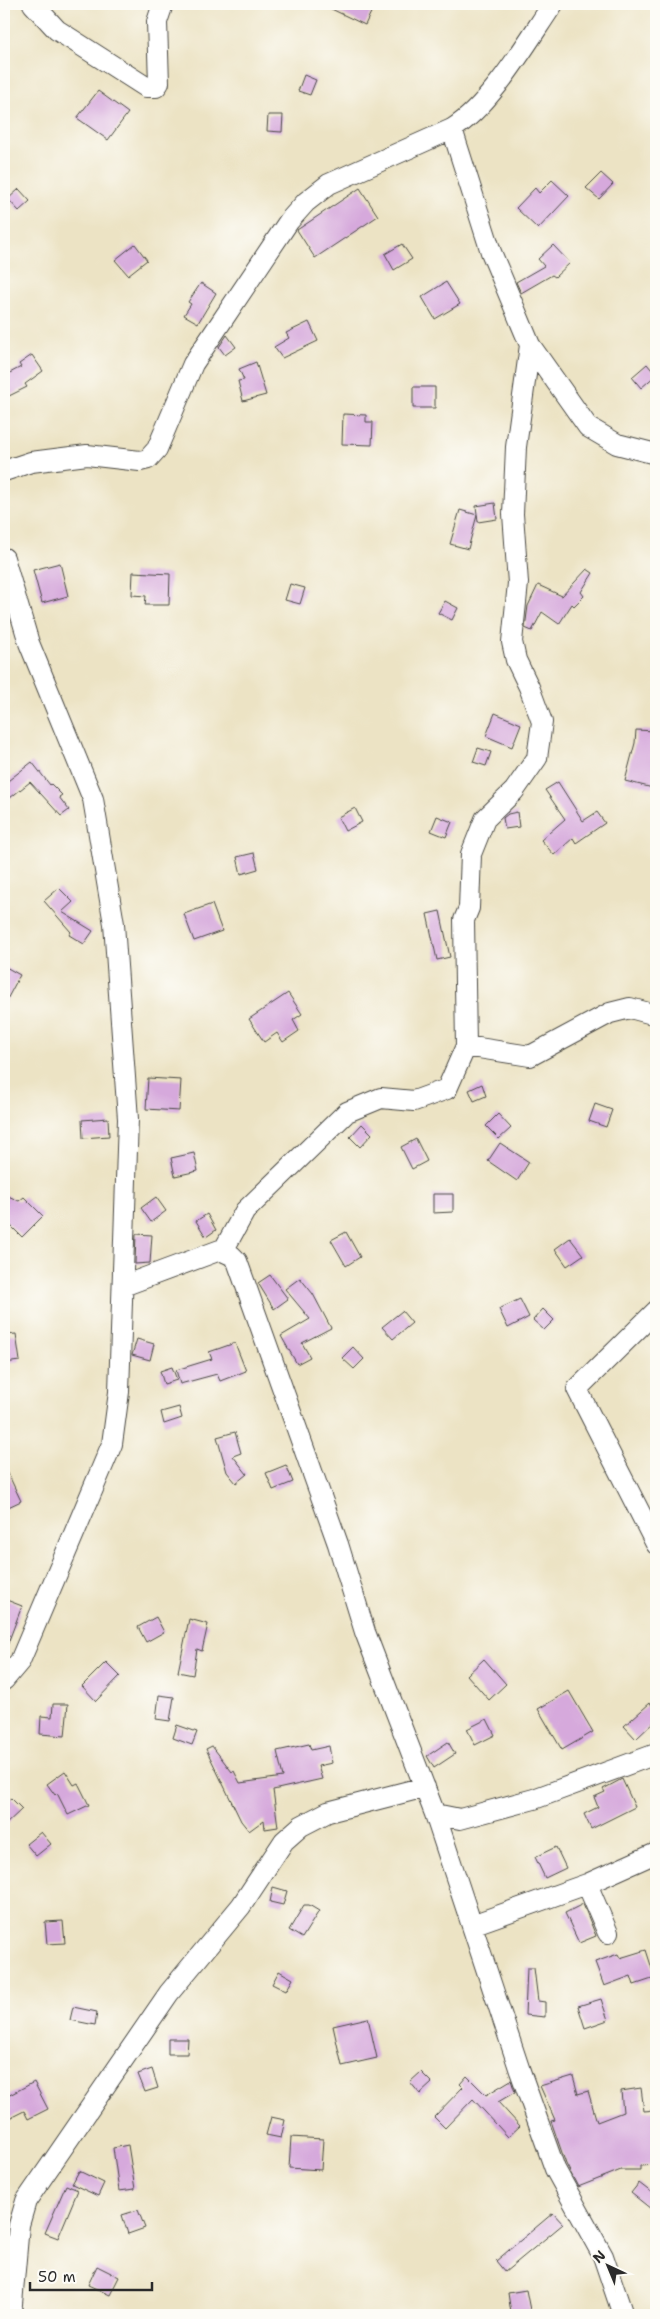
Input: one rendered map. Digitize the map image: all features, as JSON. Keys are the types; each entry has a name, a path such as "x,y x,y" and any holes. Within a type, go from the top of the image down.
{"street":[{"path":"33,4 57,30 150,88 156,87 159,83 156,22 163,4"},
{"path":"4,471 31,462 87,455 140,461 148,459 157,449 193,364 289,221 306,202 329,184 468,119 483,103 553,4"},
{"path":"452,128 491,252 530,345 588,427 617,444 656,454"},
{"path":"223,1251 244,1211 347,1112 381,1098 414,1101 447,1089 466,1046 464,920 469,908 472,854 485,819 514,791 537,758 542,722 529,687 516,660 512,642 518,584 513,514 516,447 530,345"},
{"path":"4,558 29,643 93,799 114,924 128,1119 119,1392 112,1444 20,1662 4,1680"},
{"path":"466,1046 530,1056 610,1012 630,1008 656,1015"},
{"path":"123,1286 220,1250 231,1255 237,1261 338,1544 365,1632 435,1814 554,2169 603,2256 623,2315"},
{"path":"656,1311 577,1389 656,1544"},
{"path":"435,1814 460,1819 534,1799 656,1754"},
{"path":"11,2315 19,2225 26,2202 169,1994 241,1906 284,1841 301,1826 328,1812 425,1788"},
{"path":"472,1925 587,1884 656,1853"},
{"path":"587,1884 608,1933"}],"building":[{"path":"321,4 375,4 365,25"},
{"path":"304,75 316,80 310,95 298,91"},
{"path":"98,91 128,113 108,140 77,118"},
{"path":"268,115 283,115 282,132 267,131"},
{"path":"601,173 613,184 599,199 586,188"},
{"path":"552,180 569,196 538,229 516,208 535,188 539,193"},
{"path":"360,188 378,216 315,258 297,230"},
{"path":"19,189 30,201 19,211 8,199"},
{"path":"135,244 147,260 128,275 115,260"},
{"path":"402,244 412,259 394,270 385,254"},
{"path":"553,245 570,263 555,277 552,275 521,293 516,282 544,266 538,259"},
{"path":"446,282 460,304 435,319 422,297"},
{"path":"201,283 216,293 198,323 184,315 191,304 188,302"},
{"path":"309,322 318,341 282,358 274,347 289,338 286,333"},
{"path":"227,335 236,347 225,355 219,347"},
{"path":"32,355 43,371 25,384 27,387 9,396 4,385 4,376 21,367 19,364"},
{"path":"256,362 266,395 243,401 238,381 244,380 239,369"},
{"path":"647,364 656,375 641,388 632,377"},
{"path":"413,387 435,387 435,408 413,408"},
{"path":"343,414 366,415 366,422 373,422 372,445 342,444"},
{"path":"495,503 497,519 478,522 476,506"},
{"path":"460,510 477,515 468,549 450,544"},
{"path":"60,563 68,596 42,603 33,570"},
{"path":"587,569 593,573 581,592 584,596 574,606 572,604 559,624 542,612 532,631 525,628 528,606 538,585 562,596"},
{"path":"133,572 170,574 169,605 145,605 146,596 132,595"},
{"path":"290,584 305,588 300,604 285,600"},
{"path":"445,601 458,608 452,620 438,613"},
{"path":"495,713 521,724 512,747 486,736"},
{"path":"636,730 655,731 653,759 656,760 656,774 653,788 625,781 635,743"},
{"path":"478,748 491,752 486,766 473,762"},
{"path":"32,762 50,785 62,795 59,797 69,810 61,816 30,782 10,798 4,790 4,784"},
{"path":"558,782 583,821 597,812 605,823 576,843 573,838 554,855 541,840 565,819 545,790"},
{"path":"355,808 362,822 345,831 338,817"},
{"path":"517,812 519,827 505,829 503,818 508,814"},
{"path":"437,816 452,822 446,837 431,831"},
{"path":"254,853 258,869 241,874 237,857"},
{"path":"59,888 73,902 62,912 93,931 84,944 69,935 71,932 44,901"},
{"path":"212,904 222,931 194,941 184,914"},
{"path":"440,911 450,957 437,960 427,914"},
{"path":"4,966 20,975 4,1005"},
{"path":"288,993 302,1014 293,1020 299,1031 283,1042 277,1033 264,1042 249,1019"},
{"path":"148,1078 181,1080 179,1111 146,1109"},
{"path":"482,1084 486,1096 474,1101 469,1090"},
{"path":"595,1104 612,1110 606,1127 589,1121"},
{"path":"498,1114 511,1128 499,1139 486,1126"},
{"path":"108,1118 109,1136 83,1138 82,1120"},
{"path":"362,1124 372,1134 360,1147 350,1137"},
{"path":"416,1139 427,1161 412,1169 401,1147"},
{"path":"500,1143 529,1162 517,1181 488,1161"},
{"path":"194,1153 198,1171 175,1176 171,1158"},
{"path":"4,1194 19,1201 24,1197 43,1216 22,1237 4,1219"},
{"path":"433,1194 453,1194 453,1212 433,1213"},
{"path":"156,1197 166,1211 151,1222 141,1208"},
{"path":"207,1214 216,1230 206,1237 196,1221"},
{"path":"346,1232 360,1257 346,1266 331,1240"},
{"path":"136,1234 152,1235 150,1263 135,1264"},
{"path":"570,1238 583,1255 567,1266 555,1249"},
{"path":"270,1275 288,1299 274,1309 258,1283"},
{"path":"300,1278 313,1294 331,1328 302,1343 310,1357 297,1364 281,1336 310,1319 285,1289"},
{"path":"520,1299 529,1317 508,1328 499,1309"},
{"path":"543,1309 554,1320 544,1330 533,1320"},
{"path":"402,1311 412,1323 393,1339 382,1327"},
{"path":"16,1334 20,1361 4,1363 4,1335"},
{"path":"137,1339 154,1344 150,1360 132,1355"},
{"path":"235,1343 246,1371 220,1381 217,1374 180,1384 176,1370 212,1359 209,1352"},
{"path":"353,1347 364,1359 354,1369 342,1358"},
{"path":"172,1367 177,1380 164,1384 160,1371"},
{"path":"179,1407 182,1418 164,1424 161,1412"},
{"path":"235,1432 241,1453 233,1456 247,1474 236,1483 227,1472 217,1437"},
{"path":"4,1465 21,1501 4,1509"},
{"path":"286,1465 293,1482 273,1490 266,1473"},
{"path":"4,1599 22,1606 5,1651 4,1651"},
{"path":"156,1617 164,1632 146,1642 138,1627"},
{"path":"189,1619 208,1624 202,1651 197,1649 193,1675 178,1672"},
{"path":"484,1659 506,1684 489,1700 467,1675"},
{"path":"106,1662 120,1676 96,1701 82,1686"},
{"path":"569,1691 593,1732 562,1750 538,1709"},
{"path":"159,1695 174,1697 170,1721 156,1719"},
{"path":"650,1703 656,1710 656,1720 636,1739 624,1726"},
{"path":"53,1704 68,1704 65,1736 40,1734 41,1716 52,1717"},
{"path":"487,1719 495,1735 475,1745 467,1729"},
{"path":"177,1725 197,1732 192,1745 173,1738"},
{"path":"448,1742 455,1754 434,1768 427,1756"},
{"path":"309,1744 311,1750 329,1746 332,1763 318,1766 322,1779 273,1790 278,1827 265,1829 264,1820 249,1831 241,1821 206,1749 212,1746 232,1772 234,1771 240,1783 283,1777 277,1751"},
{"path":"65,1771 74,1785 78,1783 89,1805 68,1815 57,1793 55,1795 47,1784"},
{"path":"622,1779 635,1807 591,1829 584,1814 598,1807 594,1797 605,1792 603,1789"},
{"path":"11,1798 22,1809 4,1826 4,1804"},
{"path":"41,1832 51,1844 36,1856 26,1844"},
{"path":"556,1847 566,1868 545,1878 535,1857"},
{"path":"273,1887 287,1891 283,1905 270,1902"},
{"path":"583,1904 596,1936 579,1943 565,1913"},
{"path":"304,1905 309,1905 319,1911 302,1938 289,1930"},
{"path":"63,1921 65,1943 47,1944 45,1922"},
{"path":"646,1950 655,1978 634,1985 631,1976 604,1986 595,1962 618,1954 620,1958"},
{"path":"527,1968 534,1968 538,2001 545,2002 545,2017 525,2015"},
{"path":"279,1971 293,1979 286,1991 272,1984"},
{"path":"601,1999 608,2020 585,2028 578,2006"},
{"path":"73,2007 97,2012 95,2025 70,2020"},
{"path":"368,2018 377,2058 342,2066 333,2026"},
{"path":"168,2039 188,2039 187,2054 168,2054"},
{"path":"152,2069 158,2088 145,2092 138,2074"},
{"path":"421,2072 432,2083 420,2094 410,2082"},
{"path":"467,2076 486,2095 511,2080 515,2092 498,2102 520,2126 508,2137 473,2099 445,2128 434,2117 463,2087 460,2084"},
{"path":"573,2076 578,2094 588,2091 597,2122 623,2112 621,2091 641,2088 644,2111 656,2110 656,2165 640,2166 640,2170 621,2170 578,2187 566,2164 551,2121 555,2120 540,2086"},
{"path":"34,2082 48,2109 28,2119 24,2111 4,2121 4,2098"},
{"path":"271,2117 285,2120 281,2138 266,2135"},
{"path":"291,2137 323,2139 321,2170 289,2168"},
{"path":"128,2145 135,2189 119,2191 113,2148"},
{"path":"79,2171 104,2183 98,2196 72,2184"},
{"path":"639,2183 656,2196 656,2213 631,2193"},
{"path":"66,2185 78,2190 58,2238 45,2233"},
{"path":"138,2210 145,2228 128,2234 122,2215"},
{"path":"553,2213 563,2224 505,2272 496,2261"},
{"path":"97,2266 119,2277 110,2295 88,2285"},
{"path":"526,2290 530,2310 511,2313 508,2293"}]}
